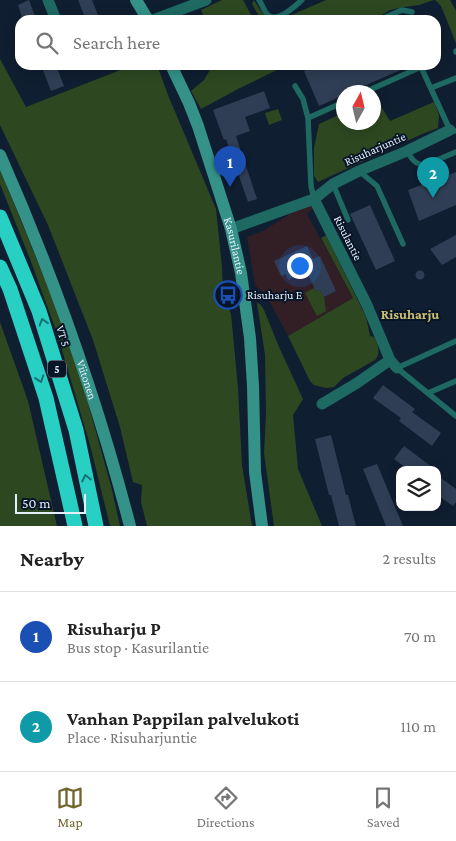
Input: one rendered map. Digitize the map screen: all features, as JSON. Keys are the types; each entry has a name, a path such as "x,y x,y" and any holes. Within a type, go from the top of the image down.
{"highway":[{"name":"VT 5","path":"0,217 45,329 76,430 96,526"},
{"name":"5","path":"0,267 10,289 46,398 75,526"}],"street":[{"path":"48,0 54,15"},
{"path":"136,0 145,15"},
{"path":"173,15 206,0"},
{"name":"Kasurilantie","path":"173,70 198,126 232,229 241,273 250,338 255,472 262,526"},
{"name":"Risuharjuntie","path":"314,199 333,184 359,171 453,130"},
{"name":"Viitonen","path":"0,155 23,206 63,309 102,426 130,526"},
{"path":"232,229 314,199"},
{"name":"Risulantie","path":"314,199 394,364"},
{"path":"322,404 394,364"}],"lane":[{"path":"259,0 268,15"},
{"path":"282,15 302,0"},
{"path":"392,15 402,10 412,12"},
{"path":"380,85 412,70"},
{"path":"423,70 453,130"},
{"path":"431,88 456,78"},
{"path":"295,86 303,99 308,118 311,186 314,199"},
{"path":"308,118 336,106"},
{"path":"407,150 414,161 420,165 456,152"},
{"path":"359,171 377,186 403,244"},
{"path":"333,184 348,220"},
{"path":"456,341 394,364 456,416"},
{"path":"428,393 456,381"}],"shaded area":[{"path":"344,180 307,214 353,298 288,336 267,297 255,285 247,237 263,231"}],"green space":[{"path":"222,0 243,0 251,15 203,15 201,10"},
{"path":"254,0 266,15 258,15 252,4"},
{"path":"326,0 434,0 419,5 390,10 382,15 292,15"},
{"path":"435,0 450,0 456,11 456,43 441,6"},
{"path":"0,59 26,107 120,70 159,70 216,209 223,296 231,314 238,388 242,465 252,526 147,526 141,502 142,485 133,482 120,427 93,340 48,225 0,125"},
{"path":"210,70 277,70 201,109 191,91 204,80"},
{"path":"434,102 439,115 438,128 318,182 314,176 314,148 319,124 336,116 336,130 381,130 381,106 390,121"},
{"path":"278,109 282,120 269,125 265,113"},
{"path":"0,169 60,317 80,374 120,526 110,526 90,445 57,333 0,184"},
{"path":"326,235 366,317 370,336 374,337 378,346 378,352 375,360 343,378 334,387 326,388 314,385 310,381 288,336 353,298 321,238"},
{"path":"314,288 316,292 320,290 324,297 326,311 317,316 305,293"},
{"path":"257,303 264,310 303,399 293,415 298,469 322,526 274,526 264,453 266,414 265,355"},
{"path":"0,322 28,401 57,526 0,526"}],"building":[{"path":"29,0 35,15 21,15 18,5"},
{"path":"78,0 92,0 98,15 84,15"},
{"path":"43,70 58,70 64,86 51,91"},
{"path":"401,70 366,85 336,85 336,99 319,106 304,71"},
{"path":"264,91 270,108 245,117 250,131 236,136 257,199 248,202 226,139 224,140 213,110"},
{"path":"456,172 456,205 419,221 408,190"},
{"path":"370,205 395,261 376,270 350,214"},
{"path":"456,235 456,257 442,265 430,249"},
{"path":"307,246 313,259 320,256 336,291 324,297 320,290 316,292 307,271 288,280 286,274 281,276 274,261"},
{"path":"420,271 424,275 420,279 416,275"},
{"path":"383,385 415,409 412,412 441,433 432,446 399,421 401,418 373,398"},
{"path":"331,435 356,526 339,526 331,495 329,495 315,439"},
{"path":"404,446 431,466 404,466 394,459"},
{"path":"377,464 403,526 386,526 363,469"},
{"path":"441,478 456,489 456,502 453,506 441,498"}],"place":[{"name":"Risuharju P","path":"230,187"},
{"name":"Vanhan Pappilan palvelukoti","path":"433,198"},
{"name":"Risuharju E","path":"228,295"}],"district":[{"name":"Risuharju","path":"410,314"}]}
